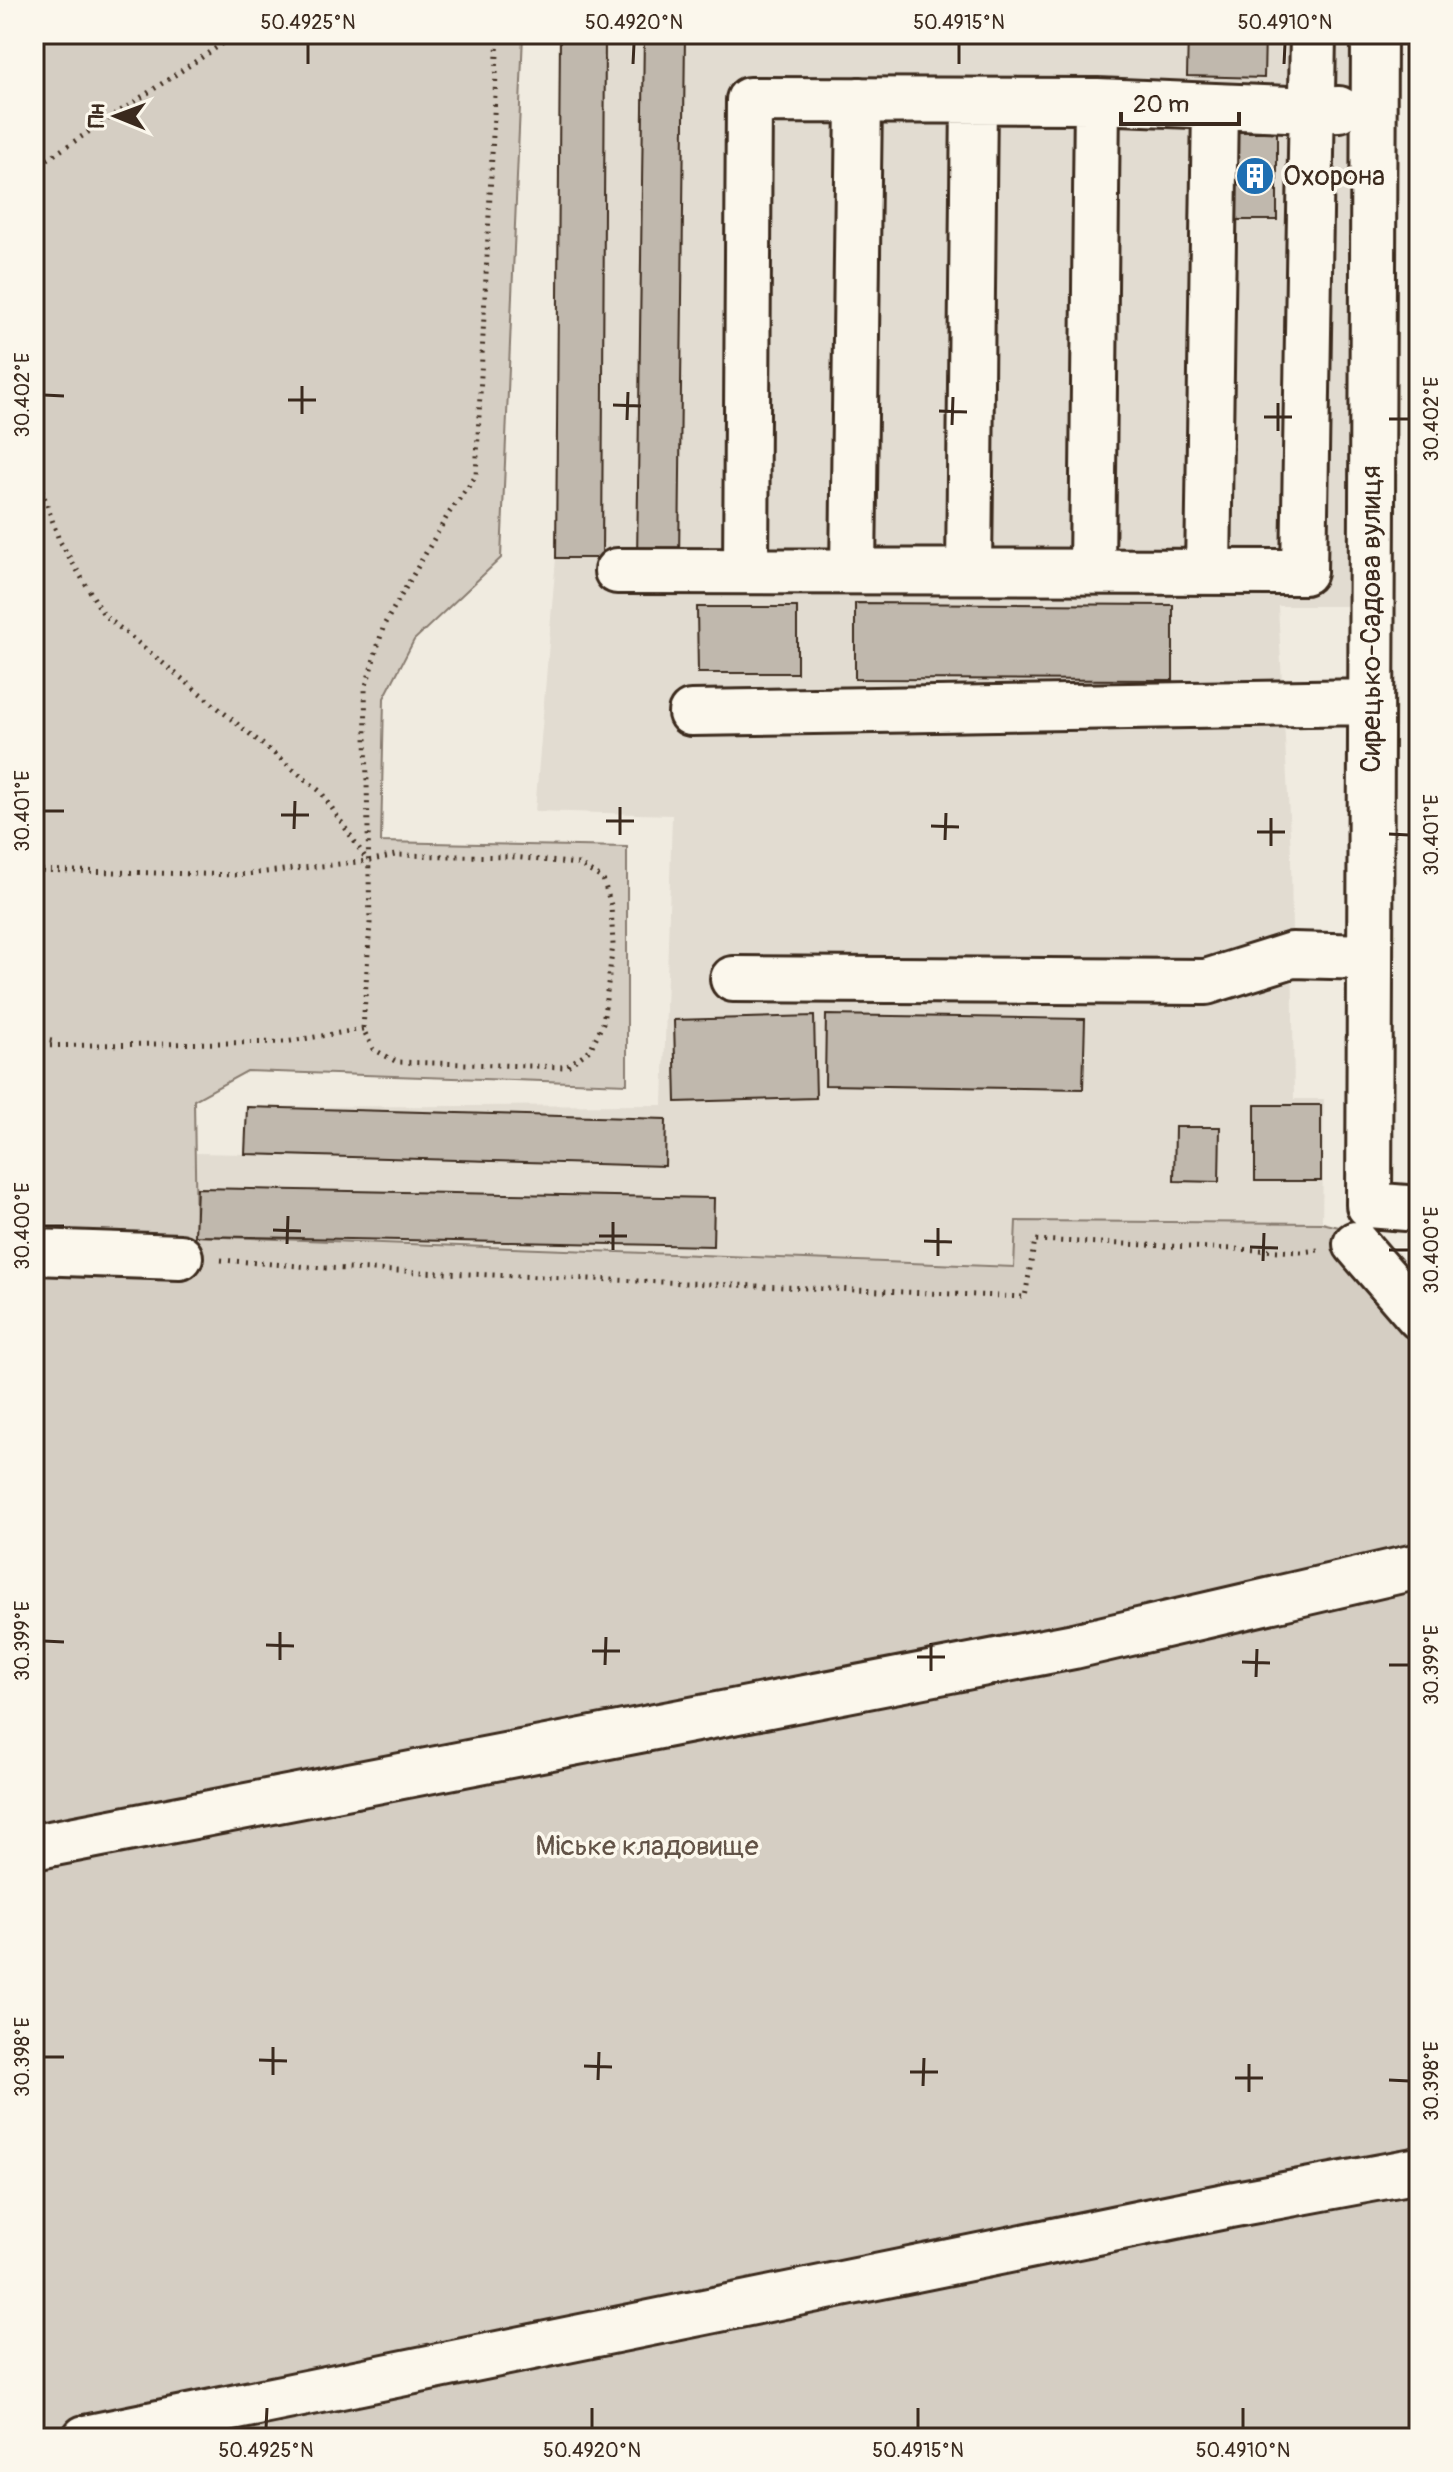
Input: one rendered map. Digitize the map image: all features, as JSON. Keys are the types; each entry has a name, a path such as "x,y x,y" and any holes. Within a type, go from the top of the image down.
{"street":[{"path":"617,571 1304,572 1313,34"},
{"name":"Сирецько-Садова вулиця","path":"1362,1225 1370,957 1374,34"},
{"path":"746,571 749,100 1097,101 1312,110 1373,108"},
{"path":"853,571 859,100"},
{"path":"969,571 974,101"},
{"path":"1092,571 1097,101"},
{"path":"1208,571 1215,106"},
{"path":"691,713 1371,702"},
{"path":"733,979 1206,982 1292,955 1370,957"},
{"path":"1419,1209 1362,1225 1419,1317"},
{"path":"34,1252 180,1257"},
{"path":"34,1847 1074,1646 1419,1566"},
{"path":"85,2438 1215,2208 1419,2170"}],"path":[{"path":"34,168 237,34"},
{"path":"34,870 238,875 368,861 395,855 514,857 578,864 603,879 611,905 613,945 603,1023 590,1050 566,1067 397,1062 373,1049 363,1029 370,923 368,861 365,689 384,625 449,513 476,476 498,34"},
{"path":"34,467 59,540 104,615 321,792 368,861"},
{"path":"34,1046 285,1042 363,1029"},
{"path":"34,1038 65,1044"},
{"path":"180,1257 324,1268 1025,1297 1035,1240 1302,1252 1362,1225"}],"shaded area":[{"path":"560,34 1357,34 1349,606 1278,606 1291,854 1294,1099 1324,1099 1322,1223 1017,1221 1015,1267 195,1236 196,1153 245,1154 247,1107 663,1105 672,815 535,811 556,558"}],"green space":[{"name":"Міське кладовище","path":"34,34 523,34 501,558 414,640 384,698 381,842 627,847 627,1084 247,1071 194,1100 196,1236 1014,1267 1016,1221 1322,1223 1360,1232 1419,1293 1419,2438 34,2438"}],"building":[{"path":"560,34 605,34 602,558 556,558"},
{"path":"644,34 685,34 679,562 637,561"},
{"path":"1188,34 1265,34 1264,78 1187,76"},
{"name":"Охорона","path":"1234,132 1277,132 1277,220 1233,220"},
{"path":"855,603 1173,605 1173,680 855,679"},
{"path":"697,607 797,607 797,673 698,673"},
{"path":"826,1015 1085,1019 1083,1089 825,1085"},
{"path":"814,1016 816,1098 676,1102 674,1020"},
{"path":"1255,1105 1321,1105 1321,1181 1255,1181"},
{"path":"247,1107 666,1119 665,1166 245,1154"},
{"path":"1175,1127 1220,1127 1219,1182 1174,1181"},
{"path":"197,1188 714,1198 713,1246 195,1236"}],"place":[{"name":"Охорона","path":"1255,176"}]}
